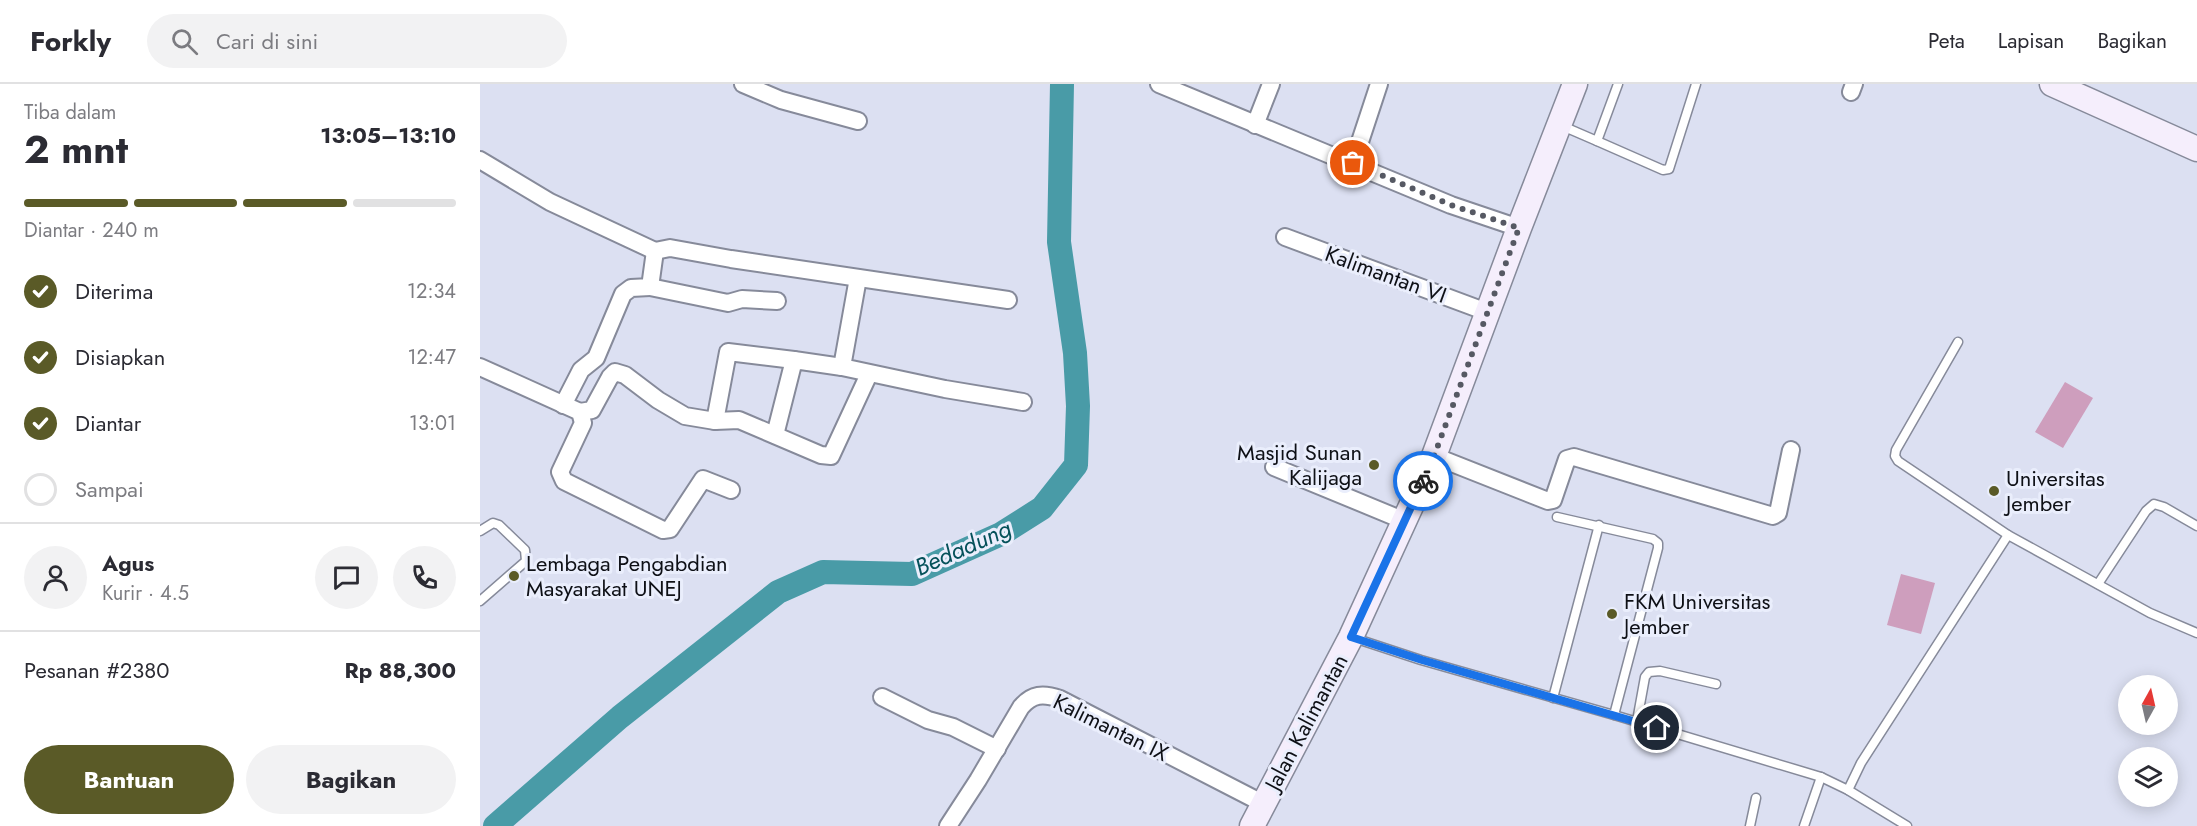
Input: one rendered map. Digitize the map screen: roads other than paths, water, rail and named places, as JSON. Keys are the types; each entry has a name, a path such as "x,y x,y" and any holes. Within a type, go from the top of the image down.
{"main road":[{"name":"Jalan Kalimantan","path":"1252,826 1351,637 1434,456 1575,84"},
{"path":"2052,84 2197,148"}],"street":[{"path":"743,84 781,100 858,121"},
{"path":"1159,84 1451,205 1519,228"},
{"path":"1255,125 1271,84"},
{"path":"1353,163 1379,84"},
{"path":"480,160 550,202 655,251 670,248 1008,300"},
{"name":"Kalimantan VI","path":"1286,237 1487,312"},
{"path":"650,287 655,251"},
{"path":"842,367 858,278"},
{"path":"563,405 580,370 596,358 626,290 650,287 728,303 742,299 777,301"},
{"path":"715,421 728,352 842,367 945,389 1023,402"},
{"path":"775,435 794,360"},
{"path":"480,367 580,412 592,410 615,372 625,375 684,416 715,421 739,420 831,456 869,374"},
{"path":"580,412 583,423 560,472 564,481 663,530 670,529 703,479 731,490"},
{"path":"1434,456 1548,501 1553,500 1567,459 1574,457 1773,516 1778,513 1791,450"},
{"path":"1274,467 1405,521"},
{"name":"Kalimantan IX","path":"948,826 1021,707 1030,697 1043,695 1052,696 1264,804"},
{"path":"882,697 928,720 953,727 997,749"}],"lane":[{"path":"1598,141 1618,84"},
{"path":"1560,125 1663,170 1669,169 1696,84"},
{"path":"1958,342 1896,450 1896,456 1901,463 2008,535 2150,613 2197,633"},
{"path":"2098,585 2146,511 2154,504 2164,507 2197,526"},
{"path":"1557,516 1653,539 1657,542 1658,548 1614,714"},
{"path":"480,531 493,523 499,525 525,550 526,555 526,561 480,601"},
{"path":"1553,698 1599,525"},
{"path":"1848,790 1861,764 2008,535"},
{"path":"1351,637 1821,777 1848,790 1907,826"},
{"path":"1637,721 1645,677 1649,672 1660,671 1716,684"},
{"path":"1804,826 1821,777"},
{"path":"1750,826 1756,798"}],"waterway":[{"name":"Bedadung","path":"495,826 620,717 778,592 823,572 912,574 1001,534 1042,508 1076,465 1078,406 1075,353 1059,242 1062,84"}],"place":[{"name":"Masjid Sunan Kalijaga","path":"1374,465"},
{"name":"Universitas Jember","path":"1994,491"},
{"name":"Lembaga Pengabdian Masyarakat UNEJ","path":"514,576"},
{"name":"FKM Universitas Jember","path":"1612,614"}]}
